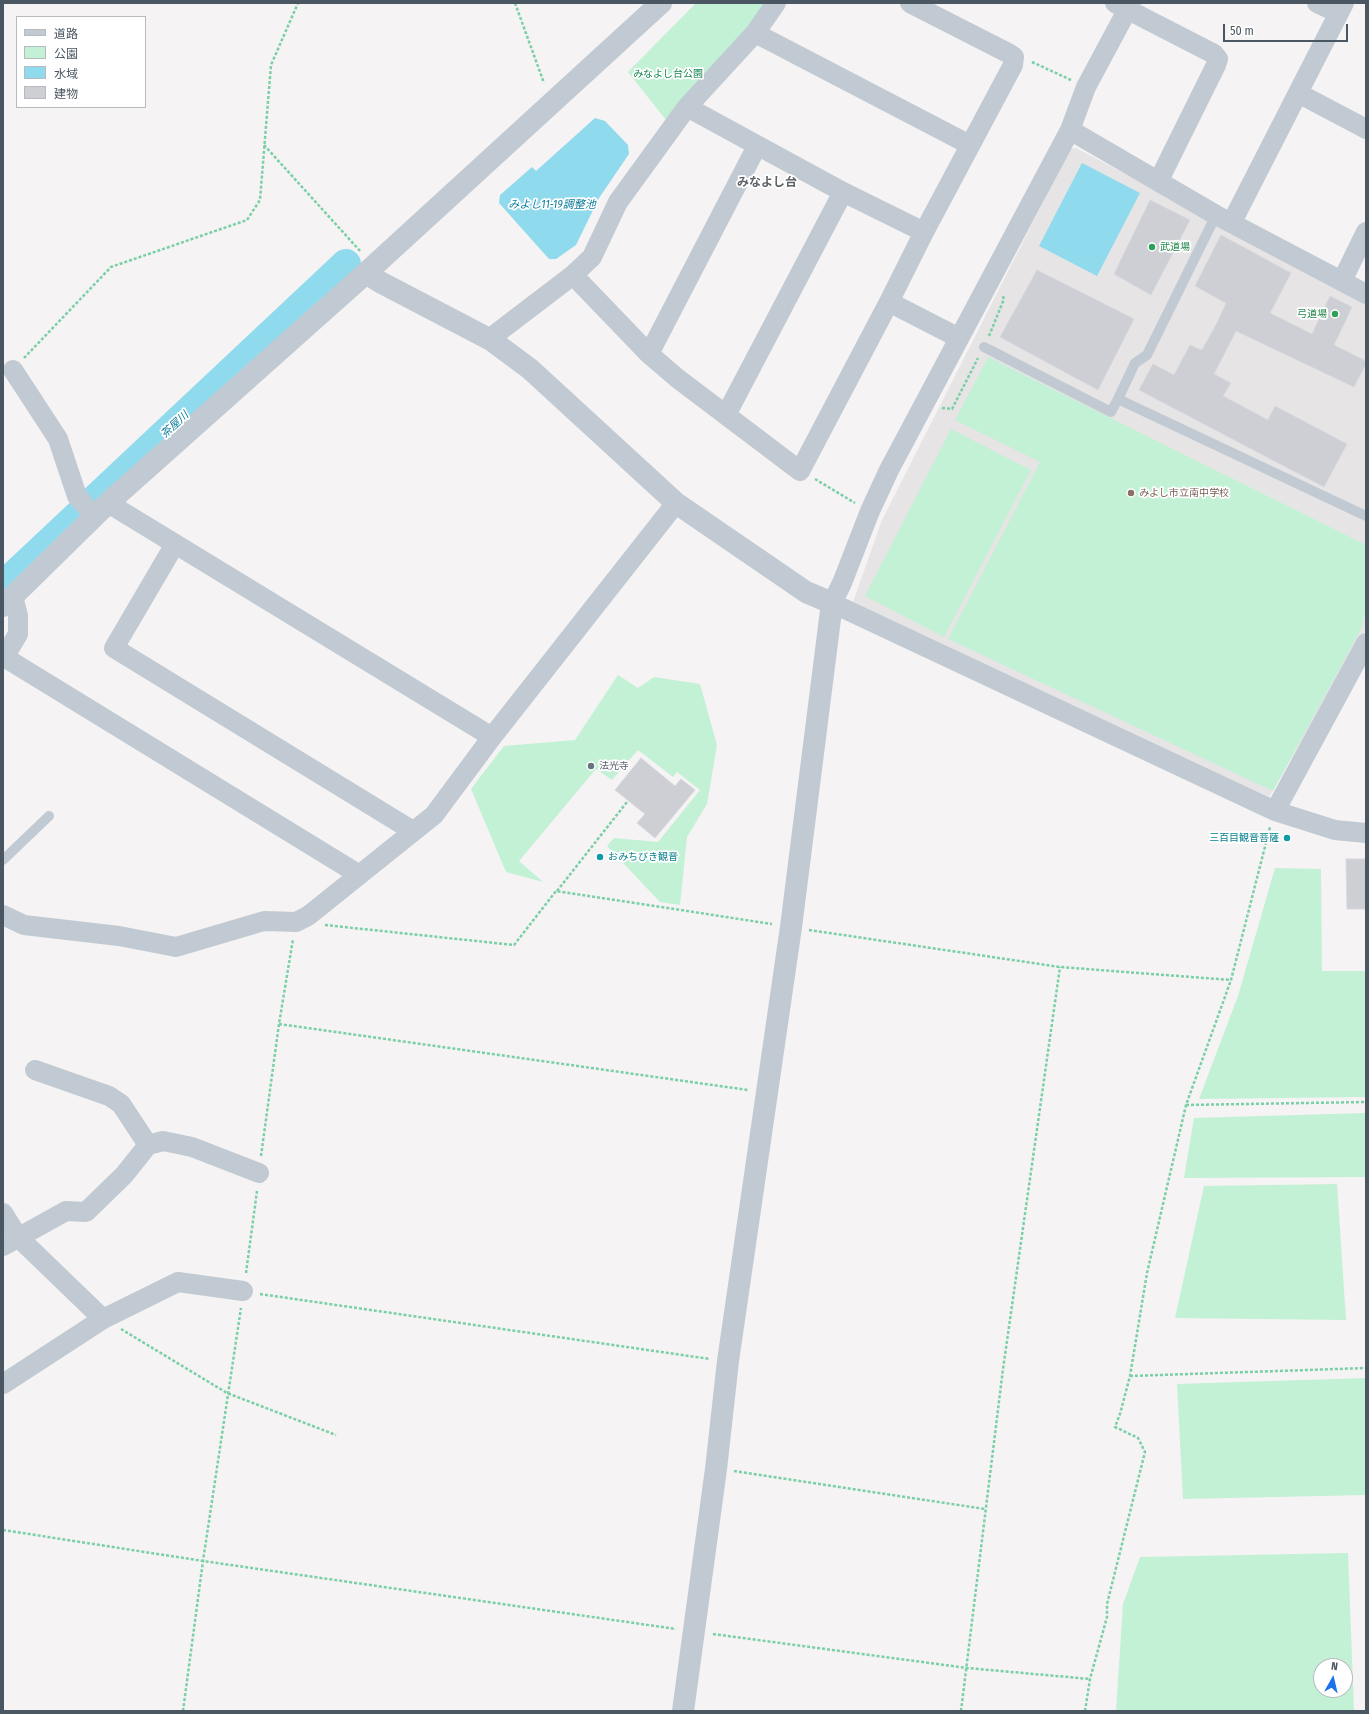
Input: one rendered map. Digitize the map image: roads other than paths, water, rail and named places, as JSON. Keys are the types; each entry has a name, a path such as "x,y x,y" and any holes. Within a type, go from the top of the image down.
{"street":[{"path":"358,874 4,658 18,634 18,616 8,601 93,507 370,270 661,3"},
{"path":"491,340 497,333 573,275 592,257 618,202 687,107 755,33 776,3"},
{"path":"573,275 649,354 676,378 800,471 924,232 1013,66 1014,57 910,3"},
{"path":"1224,218 1298,93 1341,8 1317,3"},
{"path":"683,1711 716,1469 728,1361 791,927 832,604 842,583 870,511 889,470 1070,130 1086,87 1125,5 1214,54 1218,59 1159,180"},
{"path":"755,33 970,145"},
{"path":"1298,93 1366,129"},
{"path":"687,107 843,192 924,232"},
{"path":"1070,130 1224,218 1366,294"},
{"path":"649,354 757,146"},
{"path":"726,415 843,192"},
{"path":"1342,281 1366,232"},
{"path":"370,270 380,282 491,340 530,369 676,503 806,592 1274,811 1335,830 1366,833"},
{"path":"889,302 959,338"},
{"path":"13,370 58,439 77,496 93,507 175,544 492,736"},
{"path":"3,915 24,925 119,936 176,947 264,921 296,922 308,916 358,874 434,815 492,736 676,503"},
{"path":"175,544 114,648 413,831"},
{"path":"1274,811 1366,643"},
{"path":"35,1070 109,1096 121,1104 148,1145"},
{"path":"10,1241 66,1211 86,1212 124,1175 148,1145 163,1141 192,1147 259,1173"},
{"path":"3,1213 10,1241 103,1319"},
{"path":"3,1384 103,1319 178,1282 243,1291"}],"lane":[{"path":"984,347 1111,412 1135,363 1148,355 1224,218"},
{"path":"1118,400 1366,516"},
{"path":"3,860 49,816"}],"water":[{"name":"みよし11-19調整池","path":"595,118 605,121 628,145 629,154 599,198 576,245 556,259 549,259 499,203 500,195 532,167 536,171"},
{"path":"1082,163 1140,193 1097,276 1039,246"}],"waterway":[{"name":"茶屋川","path":"3,586 346,264"}],"place":[{"name":"武道場","path":"1152,247"},
{"name":"弓道場","path":"1335,314"},
{"name":"みよし市立南中学校","path":"1131,493"},
{"name":"法光寺","path":"591,766"},
{"name":"三百目観音菩薩","path":"1287,838"},
{"name":"おみちびき観音","path":"600,857"}],"district":[{"name":"みなよし台","path":"767,183"}],"park label":[{"name":"みなよし台公園","path":"668,74"}]}
